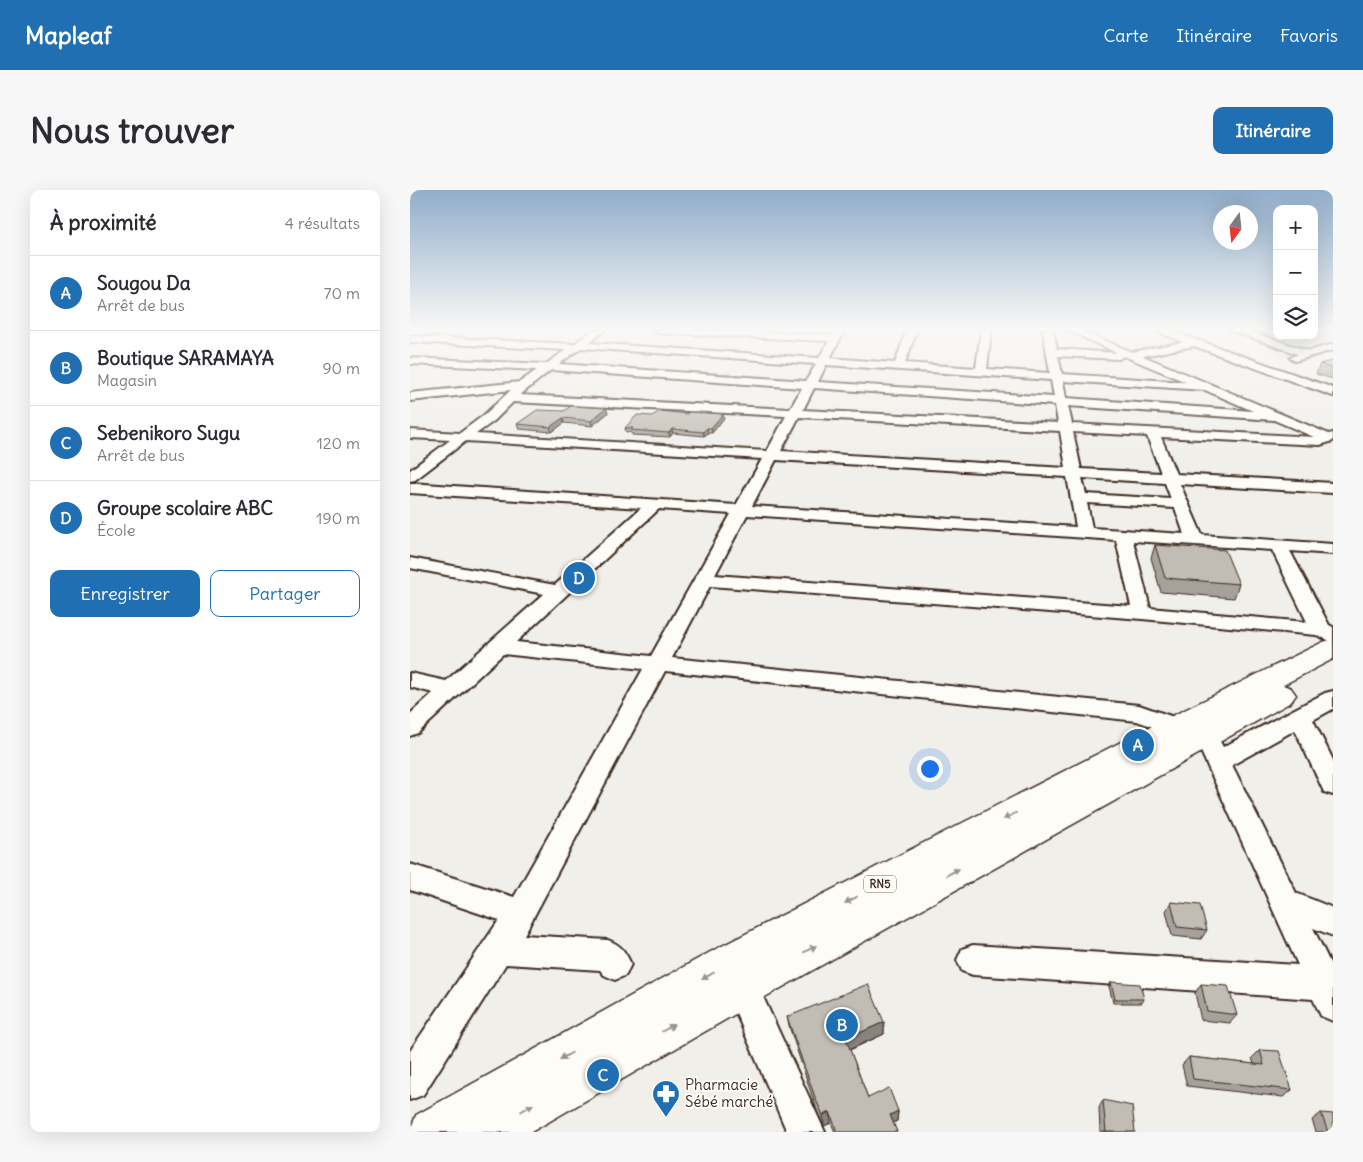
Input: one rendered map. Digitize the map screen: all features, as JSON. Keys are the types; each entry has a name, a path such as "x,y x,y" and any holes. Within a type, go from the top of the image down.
{"highway":[{"name":"RN5","path":"433,1132 728,964 1200,741 1329,638"},
{"name":"RN5","path":"484,1132 741,987 1200,741 1333,666"}],"street":[{"path":"410,477 489,418 526,382 538,374"},
{"path":"655,374 1277,416"},
{"path":"410,1082 521,913 815,374"},
{"path":"1010,374 1208,387"},
{"path":"1056,374 1085,533"},
{"path":"1176,374 1332,438"},
{"path":"1284,374 1333,392"},
{"path":"480,378 526,382"},
{"path":"413,397 442,381"},
{"path":"413,397 526,382"},
{"path":"509,398 1320,441 1332,438"},
{"path":"1152,431 1194,540"},
{"path":"410,434 1333,488"},
{"path":"410,488 1333,550"},
{"path":"1078,498 1180,504"},
{"path":"410,727 655,504"},
{"path":"1122,536 1142,613"},
{"path":"1279,546 1329,638"},
{"path":"410,563 558,591"},
{"path":"704,580 1142,613 1329,638"},
{"path":"498,647 1139,713 1200,741 1284,902 1328,993"},
{"path":"410,680 451,690"},
{"path":"1200,741 1300,717 1333,699"},
{"path":"1300,717 1333,784"},
{"path":"410,877 521,913"},
{"path":"1284,902 1333,922"},
{"path":"498,948 608,955 615,964"},
{"path":"974,960 1328,993"},
{"path":"741,987 806,1132"}],"building":[{"path":"571,406 606,408 591,421 563,418 550,427 517,424 537,410 564,411"},
{"path":"660,411 687,414 689,412 723,414 711,428 707,428 703,432 672,429 669,433 625,428 637,415 652,416"},
{"path":"1155,545 1225,550 1239,584 1165,578"},
{"path":"1171,902 1200,905 1207,930 1177,927"},
{"path":"1111,982 1140,984 1144,999 1115,999"},
{"path":"868,984 884,1022 846,1039 868,1098 889,1088 898,1111 890,1115 897,1132 837,1132 830,1112 823,1115 816,1100 787,1017"},
{"path":"1201,984 1228,986 1237,1015 1207,1011"},
{"path":"1260,1050 1279,1051 1292,1090 1193,1079 1189,1057 1264,1065"},
{"path":"1103,1100 1132,1106 1135,1132 1106,1132"},
{"path":"1321,1113 1333,1114 1333,1132 1328,1132"}],"place":[{"name":"Groupe scolaire ABC","path":"579,578"},
{"name":"Sougou Da","path":"1138,745"},
{"name":"Boutique SARAMAYA","path":"842,1025"},
{"name":"Sebenikoro Sugu","path":"603,1075"},
{"name":"Pharmacie Sébé marché","path":"666,1118"}]}
